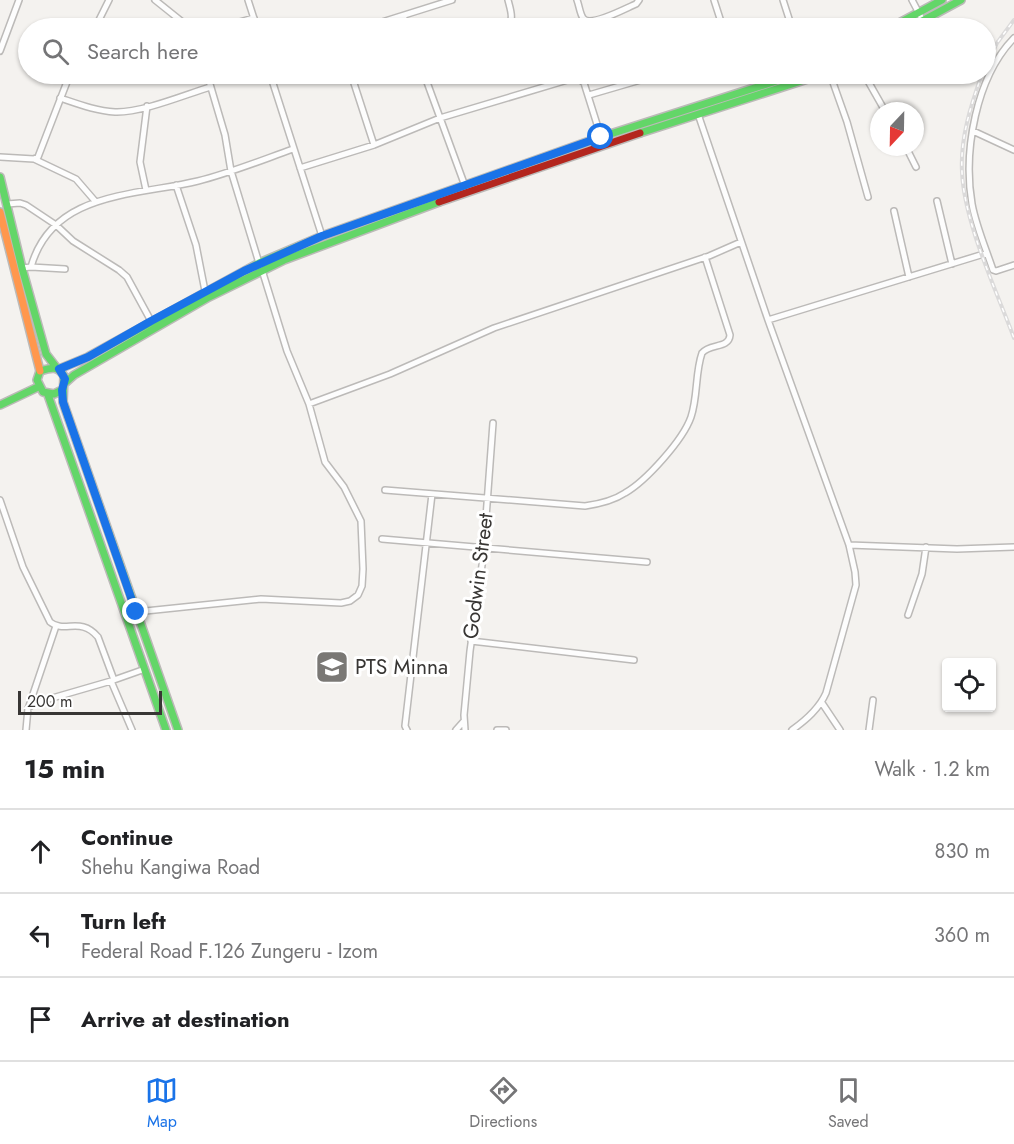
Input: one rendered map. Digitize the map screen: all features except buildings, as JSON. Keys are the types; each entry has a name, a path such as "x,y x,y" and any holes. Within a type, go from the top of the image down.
{"main road":[{"path":"909,18 942,0"},
{"path":"928,18 961,0"},
{"path":"40,371 47,367 57,368 88,357 205,291 322,236 601,137 767,84"},
{"path":"48,395 58,393 74,375 261,266 466,191 792,84"},
{"path":"0,177 46,354 64,375 63,402 178,730"},
{"path":"0,212 40,371 38,387 48,395 166,730"},
{"path":"0,405 38,387"},
{"path":"99,539 109,535"}],"street":[{"path":"0,51 19,0"},
{"path":"100,18 109,0"},
{"path":"155,0 178,18"},
{"path":"248,0 254,18"},
{"path":"396,18 452,0"},
{"path":"508,0 512,18"},
{"path":"577,0 583,18"},
{"path":"603,18 636,4 640,0"},
{"path":"714,0 720,18"},
{"path":"783,0 789,18"},
{"path":"912,0 921,18"},
{"path":"996,61 1014,38"},
{"path":"34,159 41,154 66,84"},
{"path":"136,612 261,599 341,603 350,601 358,595 362,586 361,521 344,487 325,462 309,404 287,351 245,222 231,171 225,135 209,84"},
{"path":"273,84 322,236"},
{"path":"354,84 374,145"},
{"path":"428,84 465,186"},
{"path":"300,168 374,145 440,118 554,84"},
{"path":"584,84 601,137"},
{"path":"589,95 627,84"},
{"path":"834,84 868,197"},
{"path":"870,84 880,102"},
{"path":"985,84 973,131 969,167 972,204 995,271 1014,265"},
{"path":"60,98 97,109 114,112 129,111 210,87"},
{"path":"146,190 140,162 147,106"},
{"path":"698,114 768,320 849,545 855,573 856,585 822,703 792,730"},
{"path":"973,131 1014,150"},
{"path":"31,267 36,248 56,225 96,201 231,171 293,149"},
{"path":"910,156 916,167"},
{"path":"0,157 34,159 71,175 96,201"},
{"path":"176,185 196,245 205,291"},
{"path":"937,201 952,264"},
{"path":"7,204 26,205 56,225 73,241 120,270 127,277 151,321"},
{"path":"894,211 909,277"},
{"path":"309,404 390,374 494,328 705,257 741,242"},
{"path":"768,320 987,253"},
{"path":"385,490 585,506 598,504 626,493 673,447 691,418 702,353 706,349 727,343 729,340 730,334 705,257"},
{"path":"22,268 65,269"},
{"name":"Godwin Street","path":"465,730 471,641 483,547 494,423"},
{"path":"407,730 405,726 432,494"},
{"path":"0,500 23,567 50,622 57,626 76,625 98,637 132,730"},
{"path":"382,539 646,562"},
{"path":"849,545 993,549 1014,547"},
{"path":"908,615 922,574 926,547"},
{"path":"26,730 28,708 57,626"},
{"path":"471,641 634,660"},
{"path":"28,708 39,700 113,681 145,669"},
{"path":"869,730 873,700"},
{"path":"822,703 840,730"},
{"path":"456,730 464,721"},
{"path":"497,730 506,730"}],"railway":[{"path":"996,45 1014,20"},
{"path":"979,84 970,110 963,147 964,192 982,256 1014,338"}],"traffic: fast":[{"path":"909,18 942,0"},
{"path":"928,18 961,0"},
{"path":"59,369 88,357 259,263 322,236 601,137 767,84"},
{"path":"640,133 792,84"},
{"path":"0,177 46,354 56,367"},
{"path":"65,383 74,375 209,297 284,260 439,202"},
{"path":"62,390 54,394 43,392 37,380 40,371 56,369 64,376 63,402 178,730"},
{"path":"0,405 38,387"},
{"path":"48,395 166,730"}],"traffic: slow":[{"path":"0,212 40,371"}],"traffic: jam":[{"path":"439,202 640,133"}],"place":[{"name":"PTS Minna","path":"332,667"}],"route":[{"path":"136,612 63,402 62,390 65,379 59,369 88,357 205,291 281,253 322,236 601,137"}]}
